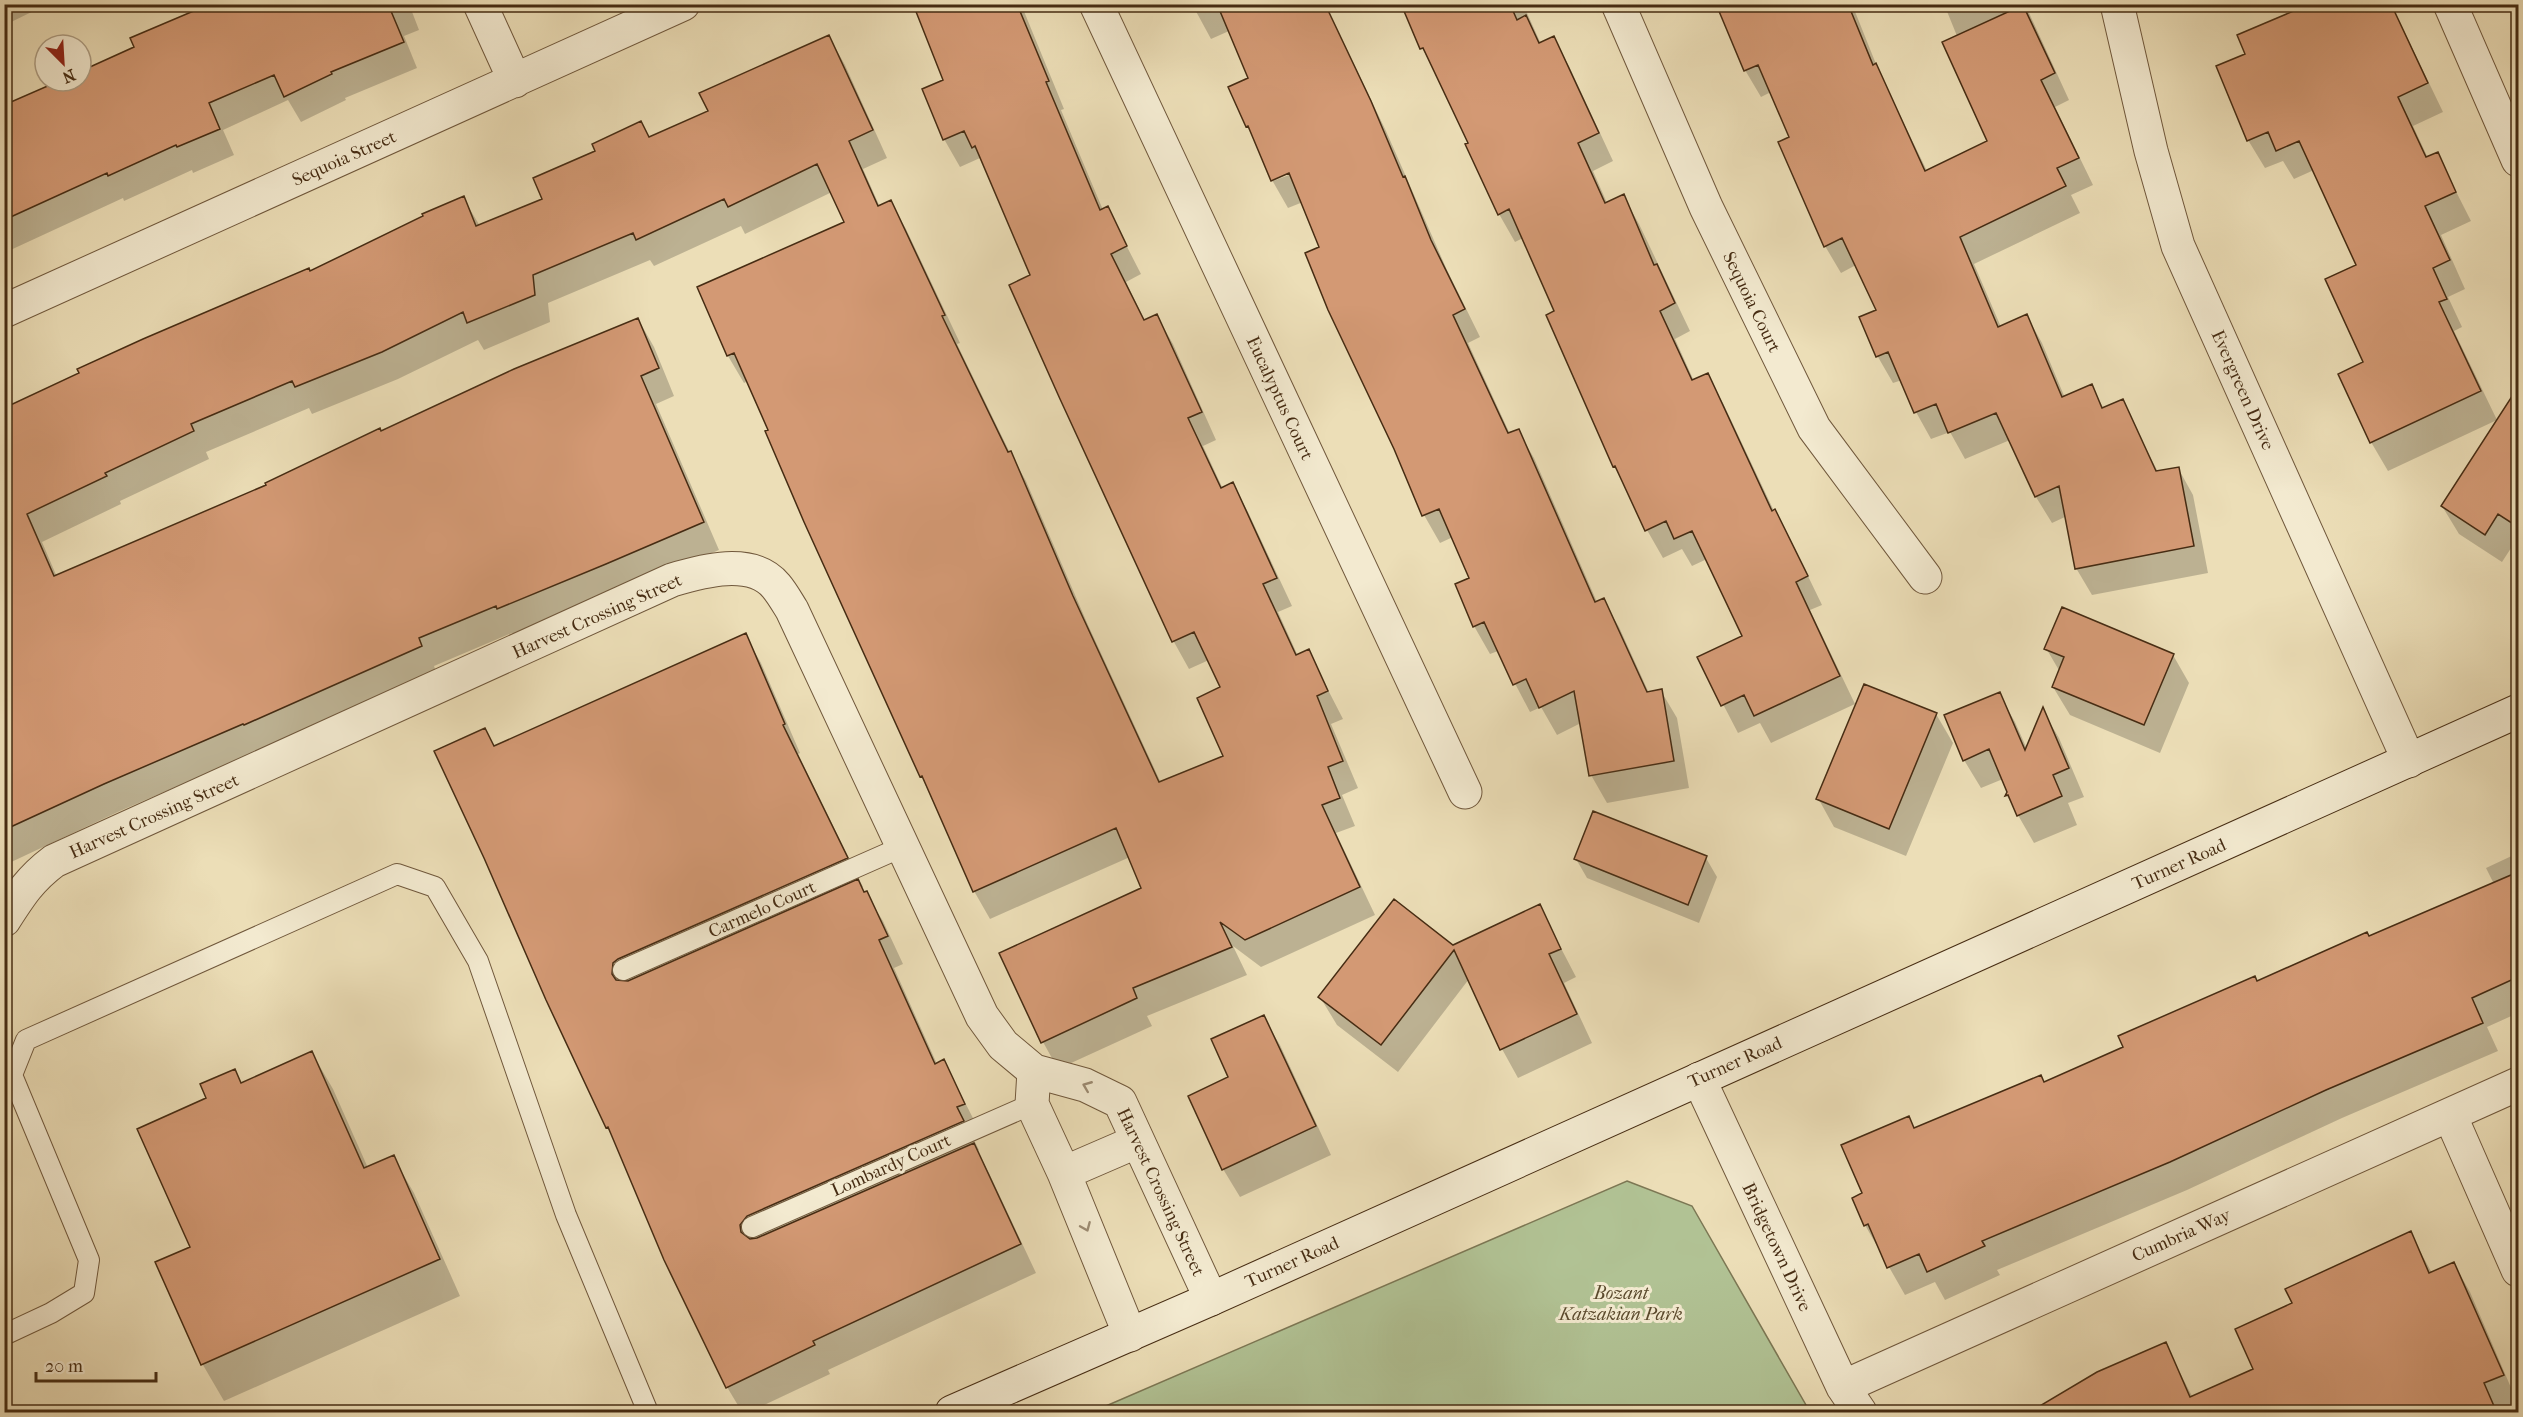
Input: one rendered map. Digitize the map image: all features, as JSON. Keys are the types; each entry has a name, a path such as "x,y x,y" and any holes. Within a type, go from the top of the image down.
{"street":[{"path":"480,4 515,81"},
{"name":"Sequoia Street","path":"4,311 683,4"},
{"name":"Eucalyptus Court","path":"1096,4 1464,792"},
{"name":"Sequoia Court","path":"1618,4 1706,207 1814,428 1925,577"},
{"name":"Evergreen Drive","path":"2117,4 2151,151 2178,246 2409,761"},
{"path":"2450,4 2518,160"},
{"name":"Harvest Crossing Street","path":"4,920 22,890 34,876 54,861 672,580 699,572 729,569 754,571 775,584 792,610 982,1017 1003,1045 1034,1071 1085,1085 1120,1102 1211,1299"},
{"name":"Turner Road","path":"952,1413 1211,1299 2518,711"},
{"path":"1034,1071 1032,1104 1064,1173 1130,1335"},
{"name":"Bridgetown Drive","path":"1699,1078 1851,1400"},
{"name":"Cumbria Way","path":"1851,1400 2450,1114 2518,1084"},
{"path":"2450,1114 2518,1270"},
{"path":"1064,1173 1138,1141"}],"lane":[{"name":"Carmelo Court","path":"623,970 902,848"},
{"path":"4,1335 51,1313 84,1293 89,1260 12,1075 26,1040 397,874 435,886 478,961 566,1215 648,1413"},
{"name":"Lombardy Court","path":"752,1227 1032,1104"}],"green space":[{"name":"Bozant Katzakian Park","path":"1627,1181 1692,1206 1810,1412 1092,1412"}],"building":[{"path":"210,4 388,4 404,42 331,72 332,74 284,97 274,75 209,103 220,129 177,147 176,145 108,176 107,173 4,220 4,105 33,92 93,93 93,66 134,47 130,38"},
{"path":"913,4 1017,4 1049,81 1046,82 1100,210 1108,206 1127,246 1111,254 1144,320 1157,314 1202,412 1188,418 1221,488 1233,482 1277,578 1263,584 1296,655 1309,649 1328,691 1317,696 1343,761 1328,767 1340,798 1322,805 1360,887 1245,940 1220,922 1232,947 1133,988 1137,998 1041,1043 999,953 1141,888 1116,828 973,892 922,776 920,777 804,522 765,431 768,430 734,353 727,356 697,287 844,222 817,164 728,207 724,199 636,240 633,233 533,275 535,295 467,323 463,312 382,352 295,387 292,381 191,424 194,431 105,473 107,476 27,514 54,576 266,485 265,483 380,428 381,431 514,369 638,318 659,368 641,376 704,522 497,609 496,606 419,638 422,646 104,784 4,830 4,408 79,373 77,369 309,268 310,271 423,216 422,214 464,196 476,226 542,199 533,178 595,151 592,144 641,121 649,137 708,111 699,93 829,35 873,130 849,141 878,206 891,200 945,315 942,316 1008,452 1011,451 1073,596 1159,782 1223,756 1197,698 1220,687 1194,632 1172,642 1060,399 1009,285 1030,275 975,146 972,148 964,131 943,140 922,89 943,80"},
{"path":"1217,4 1325,4 1371,101 1403,177 1405,176 1431,240 1465,309 1453,315 1508,433 1519,429 1595,602 1604,598 1647,692 1662,689 1674,761 1589,776 1574,691 1539,708 1526,679 1513,685 1484,622 1473,627 1455,584 1469,578 1439,509 1422,516 1394,449 1328,310 1305,253 1319,247 1289,173 1271,181 1248,126 1246,127 1228,87 1248,78"},
{"path":"1401,4 1510,4 1517,20 1526,15 1539,43 1554,36 1599,133 1578,143 1605,203 1624,194 1654,265 1657,264 1675,303 1660,311 1692,380 1708,373 1772,511 1775,509 1808,576 1796,582 1840,676 1754,716 1744,695 1721,706 1697,657 1742,636 1692,531 1674,539 1666,521 1645,531 1615,466 1613,467 1546,315 1554,311 1509,209 1498,215 1465,144 1468,143 1423,48 1420,49"},
{"path":"1716,4 1848,4 1873,65 1876,63 1925,171 1987,141 1942,42 2023,5 2055,73 2041,80 2079,158 2057,168 2066,186 1960,237 1998,327 2027,314 2062,397 2092,384 2102,408 2123,399 2156,471 2179,467 2194,546 2075,569 2059,486 2035,497 1996,413 1948,433 1936,404 1914,413 1888,352 1876,357 1859,317 1876,310 1842,238 1824,247 1778,142 1789,137 1758,65 1744,71"},
{"path":"2310,4 2391,4 2428,83 2398,97 2426,157 2438,152 2456,192 2425,206 2450,260 2433,268 2447,299 2439,302 2481,391 2370,443 2338,374 2363,362 2325,279 2356,265 2299,141 2276,151 2268,132 2247,141 2216,66 2245,54 2237,35"},
{"path":"2518,387 2518,527 2498,514 2485,535 2441,506"},
{"path":"2062,607 2174,654 2144,725 2052,687 2064,657 2044,649"},
{"path":"746,633 785,724 783,725 848,858 618,959 613,963 612,974 616,980 628,981 858,879 864,892 867,891 888,936 879,940 935,1064 944,1059 965,1104 957,1107 964,1121 747,1216 740,1225 741,1232 750,1239 757,1238 974,1143 1021,1244 813,1341 815,1345 726,1388 664,1260 608,1127 606,1128 546,1000 434,751 485,728 494,746"},
{"path":"1864,684 1937,713 1889,829 1816,799"},
{"path":"2000,692 2025,750 2043,707 2069,768 2053,775 2062,796 2017,816 2008,795 2005,796 2007,792 1989,749 1963,761 1944,715"},
{"path":"1593,811 1707,856 1688,905 1574,859"},
{"path":"2518,872 2518,977 2472,998 2483,1023 2326,1090 2170,1162 1982,1241 1985,1246 1927,1272 1919,1254 1887,1268 1868,1224 1864,1226 1852,1198 1862,1193 1841,1145 1909,1116 1914,1128 2041,1075 2044,1082 2123,1047 2118,1036 2255,976 2257,981 2367,932 2369,936"},
{"path":"1394,899 1453,945 1540,904 1561,949 1549,954 1577,1014 1500,1050 1454,950 1381,1045 1318,997"},
{"path":"1264,1015 1316,1126 1222,1170 1188,1096 1228,1077 1211,1039"},
{"path":"312,1051 364,1168 394,1155 440,1259 201,1365 155,1262 190,1247 137,1129 206,1098 200,1084 235,1069 241,1083"},
{"path":"2411,1231 2429,1273 2454,1262 2504,1375 2484,1383 2497,1413 2028,1413 2097,1372 2166,1342 2190,1397 2253,1369 2235,1329 2292,1303 2285,1289"}]}
